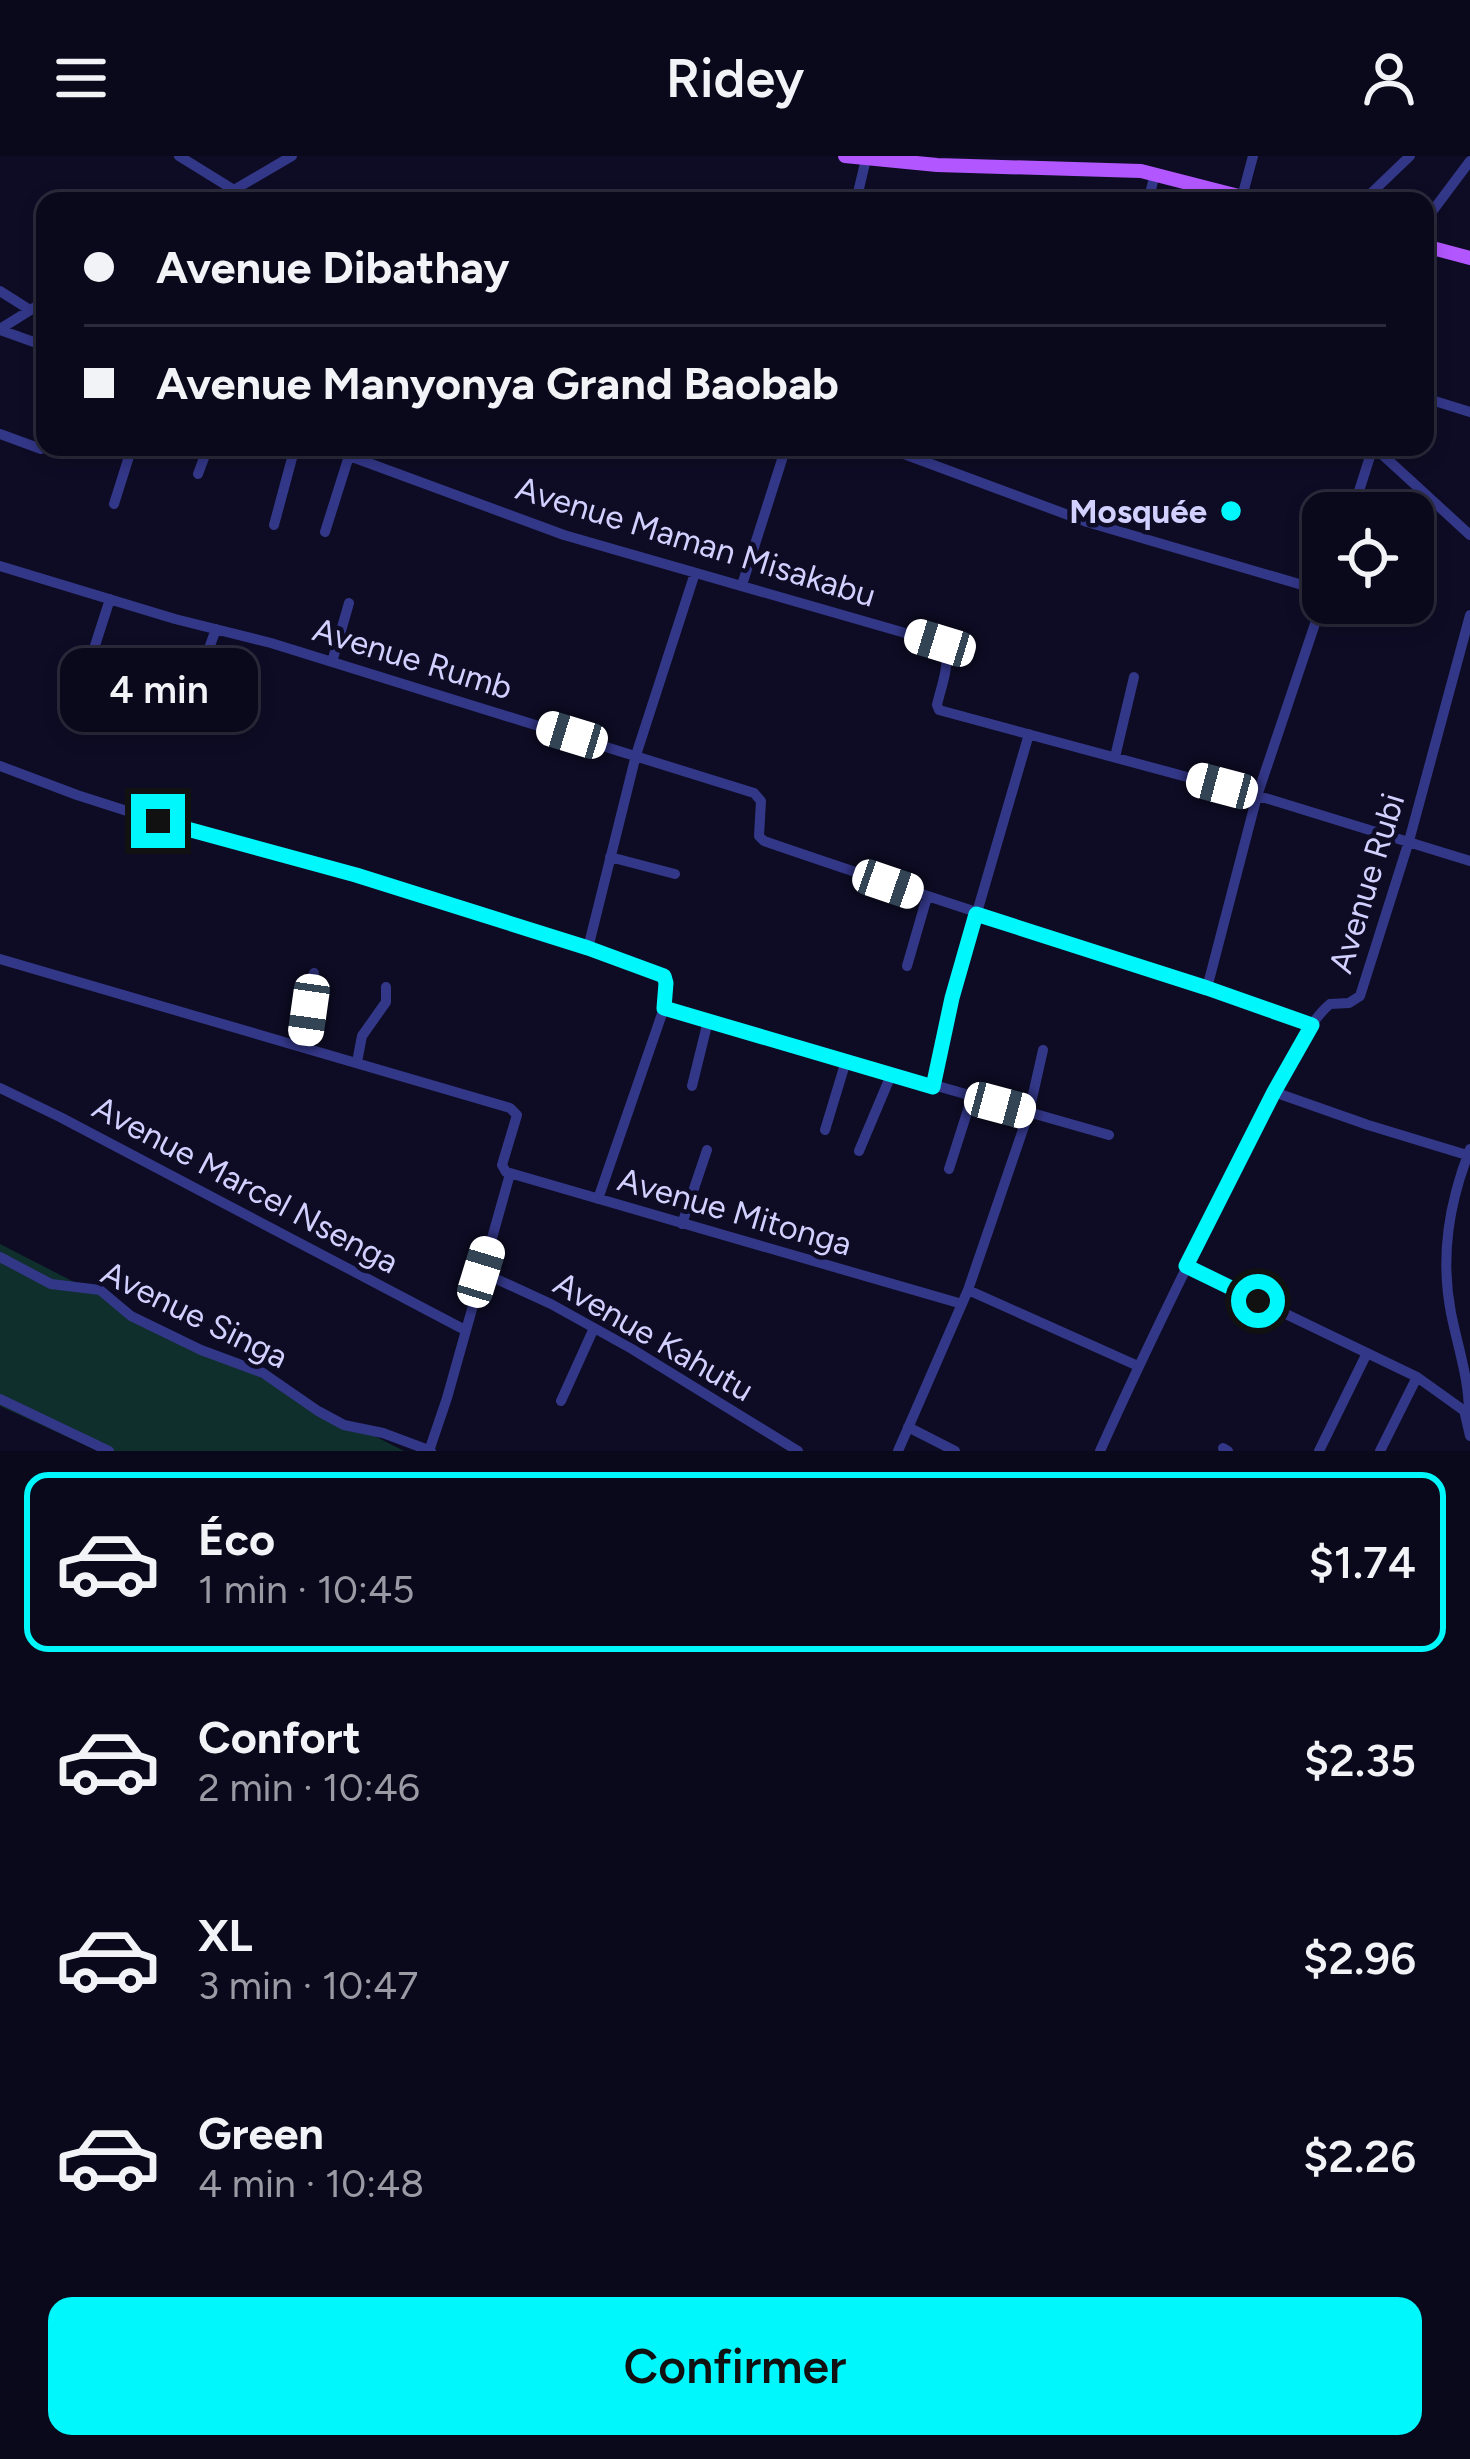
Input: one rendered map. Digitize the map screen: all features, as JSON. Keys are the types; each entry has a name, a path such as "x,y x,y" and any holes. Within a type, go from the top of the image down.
{"main road":[{"path":"845,156 937,165 1147,167 1205,192"},
{"path":"1434,248 1470,258"}],"street":[{"path":"179,156 239,192"},
{"path":"231,192 292,156"},
{"path":"1243,192 1253,156"},
{"path":"1373,192 1410,156"},
{"path":"858,192 866,159"},
{"path":"1434,209 1470,160"},
{"path":"0,291 30,310"},
{"path":"0,330 36,307"},
{"path":"0,330 36,343"},
{"path":"1434,401 1470,412"},
{"path":"0,434 36,447"},
{"path":"114,504 129,456"},
{"path":"198,474 205,456"},
{"path":"274,525 293,456"},
{"path":"325,532 349,456"},
{"name":"Avenue Maman Misakabu","path":"349,456 564,535 940,643 948,658 938,709 1257,796 1470,861"},
{"path":"742,585 783,456"},
{"path":"909,456 1087,522 1302,585"},
{"path":"1359,492 1371,456"},
{"path":"1384,456 1470,535"},
{"name":"Avenue Rumb","path":"0,566 332,662 758,795 762,805 759,836 764,841 1312,1025"},
{"path":"588,948 636,755 695,573"},
{"path":"91,658 110,599"},
{"path":"332,662 349,603"},
{"name":"Avenue Rubi","path":"1100,1451 1186,1266 1312,1025 1330,1004 1349,1004 1360,996 1409,841 1470,615"},
{"path":"1207,988 1257,796 1315,624"},
{"path":"199,676 217,629"},
{"path":"1115,757 1134,676"},
{"path":"933,1087 952,998 1030,734"},
{"path":"0,766 178,827 356,875 664,976 664,1008 598,1199"},
{"path":"610,857 675,874"},
{"path":"907,966 927,897"},
{"path":"0,958 514,1109 516,1119 502,1161 510,1174 430,1451"},
{"path":"304,1047 314,973"},
{"path":"357,1062 362,1036 386,1002 386,987"},
{"path":"664,1008 1109,1135"},
{"path":"692,1086 708,1021"},
{"path":"898,1451 968,1290 1029,1112 1043,1051"},
{"path":"825,1130 846,1061"},
{"path":"859,1151 891,1075"},
{"name":"Avenue Marcel Nsenga","path":"0,1088 465,1330"},
{"path":"1274,1092 1469,1153 1450,1207 1446,1238 1450,1303 1467,1376 1470,1436"},
{"path":"950,1169 971,1097"},
{"path":"682,1224 706,1150"},
{"name":"Avenue Mitonga","path":"510,1174 962,1304"},
{"name":"Avenue Singa","path":"0,1257 51,1284 100,1289 130,1316 263,1373 344,1425 383,1433 430,1451"},
{"path":"1186,1266 1417,1377 1468,1412"},
{"name":"Avenue Kahutu","path":"481,1272 594,1328 798,1451"},
{"path":"968,1290 1138,1366"},
{"path":"561,1401 594,1328"},
{"path":"1319,1451 1366,1353"},
{"path":"1380,1451 1417,1377"},
{"path":"0,1400 81,1446 110,1451"},
{"path":"908,1427 955,1451"}],"green space":[{"path":"0,1244 404,1451 98,1451 0,1406"}],"place":[{"name":"Mosquée","path":"1231,511"}],"route":[{"path":"158,821 356,875 588,948 664,976 664,1008 933,1087 976,914 1312,1025 1186,1266 1258,1301"}]}
